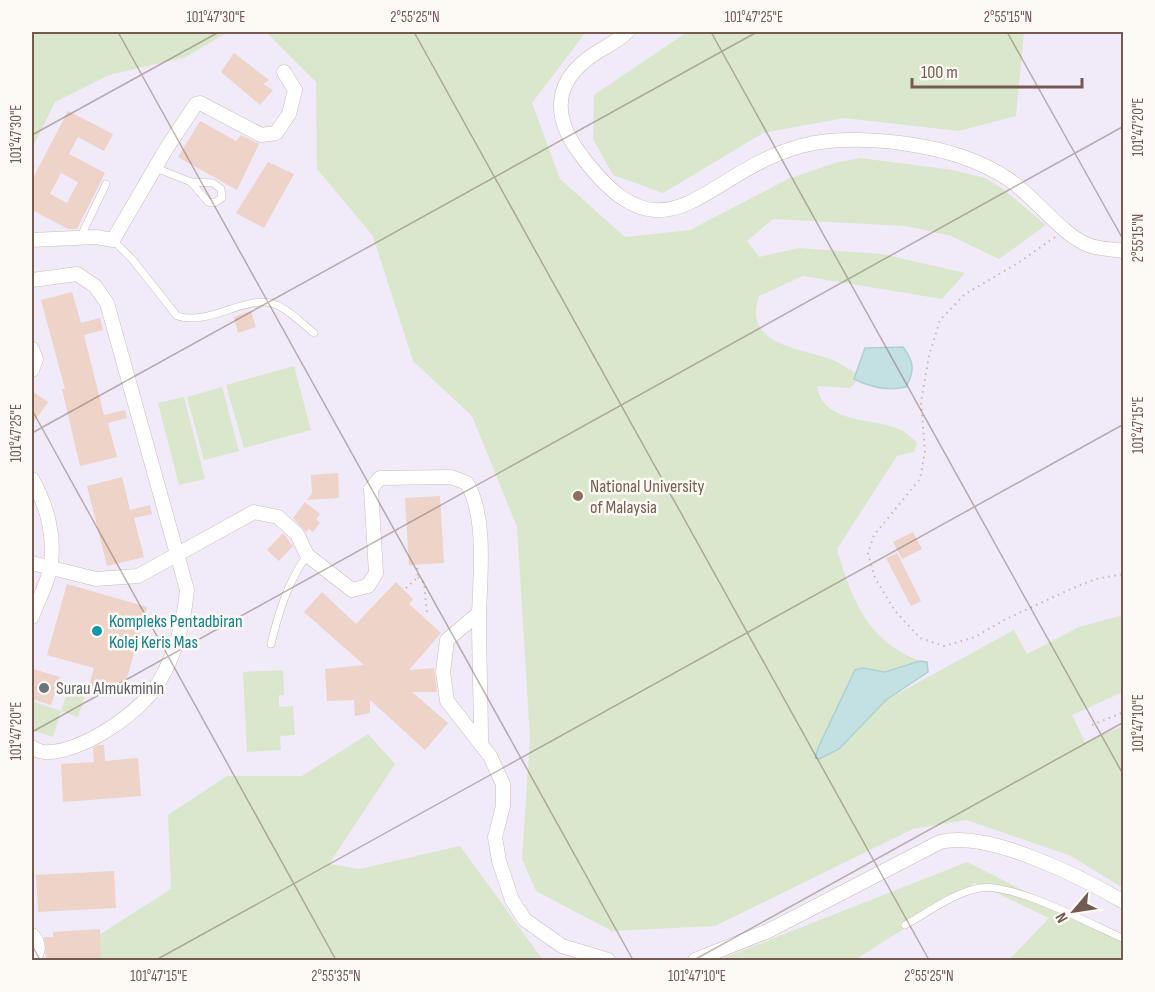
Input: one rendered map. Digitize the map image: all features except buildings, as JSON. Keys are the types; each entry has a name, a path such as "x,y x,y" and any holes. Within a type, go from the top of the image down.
{"street":[{"path":"627,32 587,59 570,75 560,101 564,131 606,187 621,199 642,208 662,212 686,205 745,169 802,146 868,140 916,145 964,158 1007,178 1046,210 1065,230 1088,245 1124,250"},
{"path":"32,240 96,237 113,240 196,104 200,103 261,135 276,133 290,114 295,90 284,72"},
{"path":"32,280 77,274 102,294 187,590 184,620 159,682 145,700 108,730 84,744 44,753 32,747"},
{"path":"32,349 36,359 32,370"},
{"path":"32,563 96,579 138,576 255,512 278,517 297,534 307,555 352,590 368,586 375,573 371,489 374,482 380,478 451,477 467,483 474,496 482,576 479,613 481,744"},
{"path":"32,479 43,499 51,535 50,569 32,617"},
{"path":"479,613 447,640 443,672 447,701 490,756 503,784 502,806 495,837 499,861 512,900 525,920 562,946 608,960"},
{"path":"695,960 768,931 940,842 954,838 981,841 1035,860 1085,879 1124,902"},
{"path":"32,935 39,947 38,953 32,960"}],"lane":[{"path":"156,168 191,182 213,183 221,189 222,198 214,203 208,202 191,182"},
{"path":"81,238 106,184"},
{"path":"113,240 132,259 177,316 185,318 226,312 264,302 276,305 315,333"},
{"path":"271,644 280,605 291,578 307,555"},
{"path":"905,925 968,891 989,887 1040,900 1124,939"}],"path":[{"path":"1065,230 1018,263 965,294 940,320 929,356 921,402 925,452 920,480 874,535 868,554 875,579 895,611 920,638 944,646 975,637 1006,619 1073,588 1096,579 1124,574"},
{"path":"417,567 418,576 424,584 426,613"},
{"path":"406,588 418,576"},
{"path":"1092,725 1124,712"}],"shaded area":[{"name":"National University of Malaysia","path":"32,32 1123,32 1123,960 32,960"}],"green space":[{"path":"32,32 228,32 186,57 109,75 55,102 32,149"},
{"path":"266,32 586,32 532,103 560,179 625,237 690,230 788,179 838,162 860,158 953,170 985,178 1003,189 1046,225 999,259 951,236 906,226 773,219 747,241 759,257 799,248 882,254 965,273 942,299 803,276 759,296 756,312 759,325 766,334 789,347 833,360 855,373 856,382 850,388 817,386 821,399 829,408 840,414 905,432 917,443 914,452 897,456 837,549 849,585 864,617 887,642 902,653 920,661 885,672 863,668 851,676 839,749 886,700 1014,630 1027,654 1079,627 1123,615 1123,692 1072,715 1085,742 1123,726 1123,888 1071,856 967,820 913,829 715,926 612,931 536,891 522,859 530,738 517,527 472,416 413,361 373,236 317,169 316,82"},
{"path":"687,32 1024,32 1016,116 959,131 844,118 763,133 663,193 613,175 593,139 594,95"},
{"path":"294,366 311,430 244,448 226,385"},
{"path":"222,387 239,451 204,460 187,397"},
{"path":"184,397 205,479 179,485 158,403"},
{"path":"283,670 284,695 279,695 279,707 293,706 295,735 280,736 281,750 247,752 243,672"},
{"path":"70,685 86,691 78,717 61,711"},
{"path":"32,701 61,711 53,737 32,730"},
{"path":"368,734 395,764 329,864 359,869 460,846 543,960 60,960 171,889 168,815 227,776 302,776"},
{"path":"967,862 1124,941 1123,960 1009,960 1049,918 975,883 855,960 718,960"}],"water":[{"path":"903,347 912,366 906,387 880,388 854,379 865,348"},
{"path":"920,661 927,662 928,672 886,700 839,749 819,759 815,758 855,670 863,668 885,672"}],"place":[{"name":"National University of Malaysia","path":"578,496"},
{"name":"Kompleks Pentadbiran Kolej Keris Mas","path":"97,631"},
{"name":"Surau Almukminin","path":"44,688"}]}
